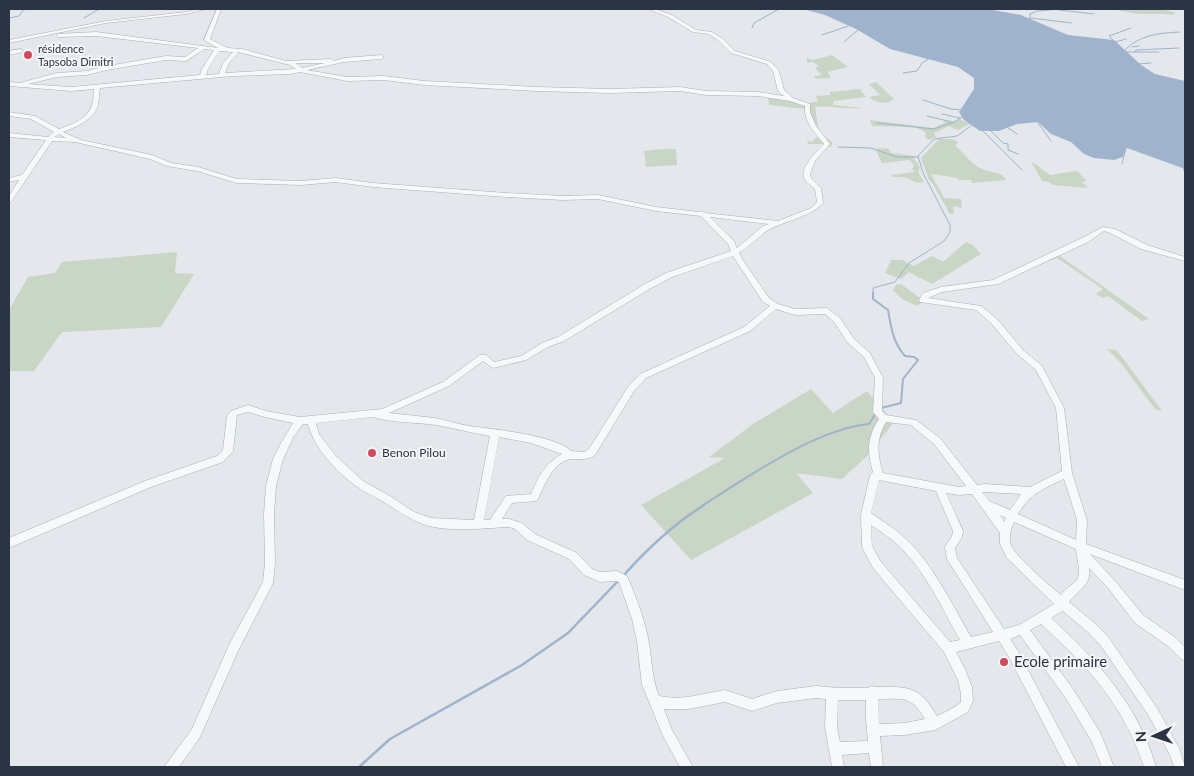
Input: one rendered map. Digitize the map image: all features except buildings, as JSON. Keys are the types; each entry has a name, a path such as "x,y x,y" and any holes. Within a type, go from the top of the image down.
{"street":[{"path":"9,42 106,22 186,13 204,9"},
{"path":"9,543 148,484 220,459 228,451 232,416 234,413 248,408 265,414 305,420 376,414 446,384 483,357 493,365 523,358 545,344 561,339 598,315 669,275 735,252 766,228 814,209 820,203 818,188 808,179 807,174 812,160 828,144 816,132 807,112 808,105 791,99 758,94 706,93 680,89 610,91 485,87 384,78 347,79 303,70 287,62 237,50 227,50 217,46 206,40 218,9"},
{"path":"650,9 670,16 695,31 710,33 721,40 733,52 771,64 776,71 780,90 791,99"},
{"path":"36,37 96,34 207,48"},
{"path":"9,90 48,77 87,73 166,58 186,59 207,48 217,46"},
{"path":"203,76 217,46"},
{"path":"221,75 226,63 237,50"},
{"path":"9,53 21,51"},
{"path":"287,62 381,57"},
{"path":"9,84 68,89 98,87 203,76 303,70 344,60"},
{"path":"9,202 50,139 58,132 80,123 87,117 95,105 98,87"},
{"path":"9,114 33,117 58,132 80,142"},
{"path":"9,135 80,142 152,158 169,165 198,169 237,181 301,183 336,180 373,185 506,195 571,198 598,197 656,209 778,223"},
{"path":"9,180 24,177"},
{"path":"702,213 728,239 763,298 775,306 794,312 827,311 833,316 851,341 867,355 879,378 876,409 884,418 913,422 928,432 986,504 1005,532"},
{"path":"948,648 1022,629 1063,603 1069,593 1084,579 1081,549 1082,520 1067,473 1060,408 1039,368 1020,352 994,321 978,308 923,300 926,296 941,290 995,282 1085,240 1103,229 1112,231 1144,248 1185,259"},
{"path":"493,524 509,499 534,498 547,471 552,465 568,455 586,456 592,452 631,389 644,376 747,329 775,306"},
{"path":"376,414 392,418 437,422 534,439 567,452 568,455"},
{"path":"879,476 872,443 873,435 884,418"},
{"path":"305,420 333,459 360,484 418,518 431,522 509,523 518,526 531,537 573,556 588,572 600,576 617,576 623,579 638,619 643,640 648,685 668,734 687,767"},
{"path":"172,767 196,733 234,647 268,583 270,572 268,515 272,479 279,454 289,435 305,420"},
{"path":"478,524 495,432"},
{"path":"1067,473 1031,491 1012,516 1005,532 1005,544 1011,555 1038,583 1093,629 1120,662 1165,731 1180,767"},
{"path":"873,730 922,728 935,724 962,710 967,702 966,685 948,648 877,565 867,547 866,515 874,476 959,491 974,491 985,488 1031,491"},
{"path":"939,487 958,531 957,537 950,547 952,559 970,584 1000,636 1014,655 1072,767"},
{"path":"986,504 1081,549 1185,585"},
{"path":"866,515 903,543 912,553 928,574 968,642"},
{"path":"1081,549 1139,619 1172,642 1185,654"},
{"path":"1041,617 1093,668 1117,698 1142,738 1150,767"},
{"path":"1022,629 1069,693 1096,736 1108,767"},
{"path":"654,702 688,703 725,696 752,705 785,696 816,692 905,693 917,698 935,724"},
{"path":"872,692 874,747 877,767"},
{"path":"832,693 831,727 838,767"},
{"path":"834,749 874,747"}],"green space":[{"path":"1115,9 1163,9 1176,13 1170,15 1141,14"},
{"path":"832,55 848,67 828,72 831,78 816,79 814,76 822,75 815,68 819,66 812,62 807,63 807,58 813,60"},
{"path":"876,82 894,99 881,103 869,97 880,95 869,84"},
{"path":"860,89 866,97 834,101 833,105 863,108 815,107 819,132 832,142 832,146 828,147 828,144 808,144 807,141 812,142 819,135 805,109 769,105 768,97 806,104 818,101 816,96 830,95 830,92"},
{"path":"960,119 970,124 958,130 949,126 934,133 936,137 929,140 926,139 925,132 915,127 872,126 870,120 933,128 944,123 945,120 954,122"},
{"path":"939,139 952,139 958,142 955,146 974,164 982,169 999,174 1006,180 972,183 971,180 959,180 958,178 931,174 944,198 961,199 962,208 953,206 954,214 950,214 929,180 921,158"},
{"path":"878,148 889,149 891,153 915,156 914,159 920,167 918,172 924,182 917,183 905,177 893,177 891,175 915,172 912,169 914,166 910,160 882,163 876,151"},
{"path":"676,149 677,165 646,167 644,151"},
{"path":"1031,161 1050,175 1077,171 1087,181 1082,182 1088,188 1053,185 1042,181"},
{"path":"966,242 973,245 981,254 932,284 909,272 901,279 885,273 891,260 902,260 914,266 932,256 943,262"},
{"path":"177,252 175,273 194,274 161,327 62,332 34,371 9,371 9,310 28,277 55,273 62,262"},
{"path":"1057,254 1149,319 1142,321 1108,296 1103,298 1096,294 1103,289 1057,258 1049,261 1046,259"},
{"path":"901,284 924,301 917,306 902,299 893,290 896,285"},
{"path":"1107,349 1116,350 1162,411 1155,409 1121,363"},
{"path":"811,389 833,413 867,391 894,422 867,456 842,479 796,473 813,493 691,560 641,505 725,458 709,457 753,424"}],"water":[{"path":"803,9 987,9 1021,15 1068,35 1114,40 1141,65 1155,74 1185,81 1185,169 1127,148 1123,157 1114,160 1094,158 1084,154 1071,142 1051,134 1038,122 1017,124 999,131 980,131 964,120 959,112 974,89 974,78 958,67 890,49 856,29 825,15"}],"waterway":[{"path":"9,18 19,16 23,10 29,9"},
{"path":"84,18 99,9"},
{"path":"752,28 754,23 779,9"},
{"path":"1030,18 1030,14 1037,11 1062,9"},
{"path":"1059,10 1094,14"},
{"path":"1030,18 1072,23"},
{"path":"822,35 848,26"},
{"path":"1114,41 1109,36 1131,28"},
{"path":"844,42 859,29"},
{"path":"1124,51 1143,38 1157,34 1180,32"},
{"path":"1115,42 1126,39"},
{"path":"1132,47 1139,46"},
{"path":"1135,52 1136,50 1179,48"},
{"path":"1126,52 1135,52"},
{"path":"1135,52 1159,52"},
{"path":"903,73 917,71 922,63 930,58"},
{"path":"1138,64 1151,63"},
{"path":"923,100 951,109 962,110"},
{"path":"942,114 960,118"},
{"path":"927,116 952,122"},
{"path":"877,123 934,129 954,122 964,116"},
{"path":"1036,120 1051,141"},
{"path":"881,408 901,403 903,379 918,360 914,357 905,356 901,351 893,334 888,310 873,299 873,288 895,282 909,263 944,241 950,232 950,225 923,173 918,156 934,139 957,136 972,125"},
{"path":"1007,127 1017,134"},
{"path":"982,130 1022,170"},
{"path":"990,130 1003,143 1008,144 1008,150 1018,154"},
{"path":"838,147 871,148 897,157 918,157"},
{"path":"1122,164 1126,147"},
{"path":"1183,168 1185,173"},
{"path":"702,506 782,456 805,444 848,428 869,424 876,413"},
{"path":"624,575 662,537 704,505"},
{"path":"359,767 390,739 522,665 568,633 619,580"}],"place":[{"name":"résidence Tapsoba Dimitri","path":"28,55"},
{"name":"Benon Pilou","path":"372,453"},
{"name":"Ecole primaire","path":"1004,662"}]}
